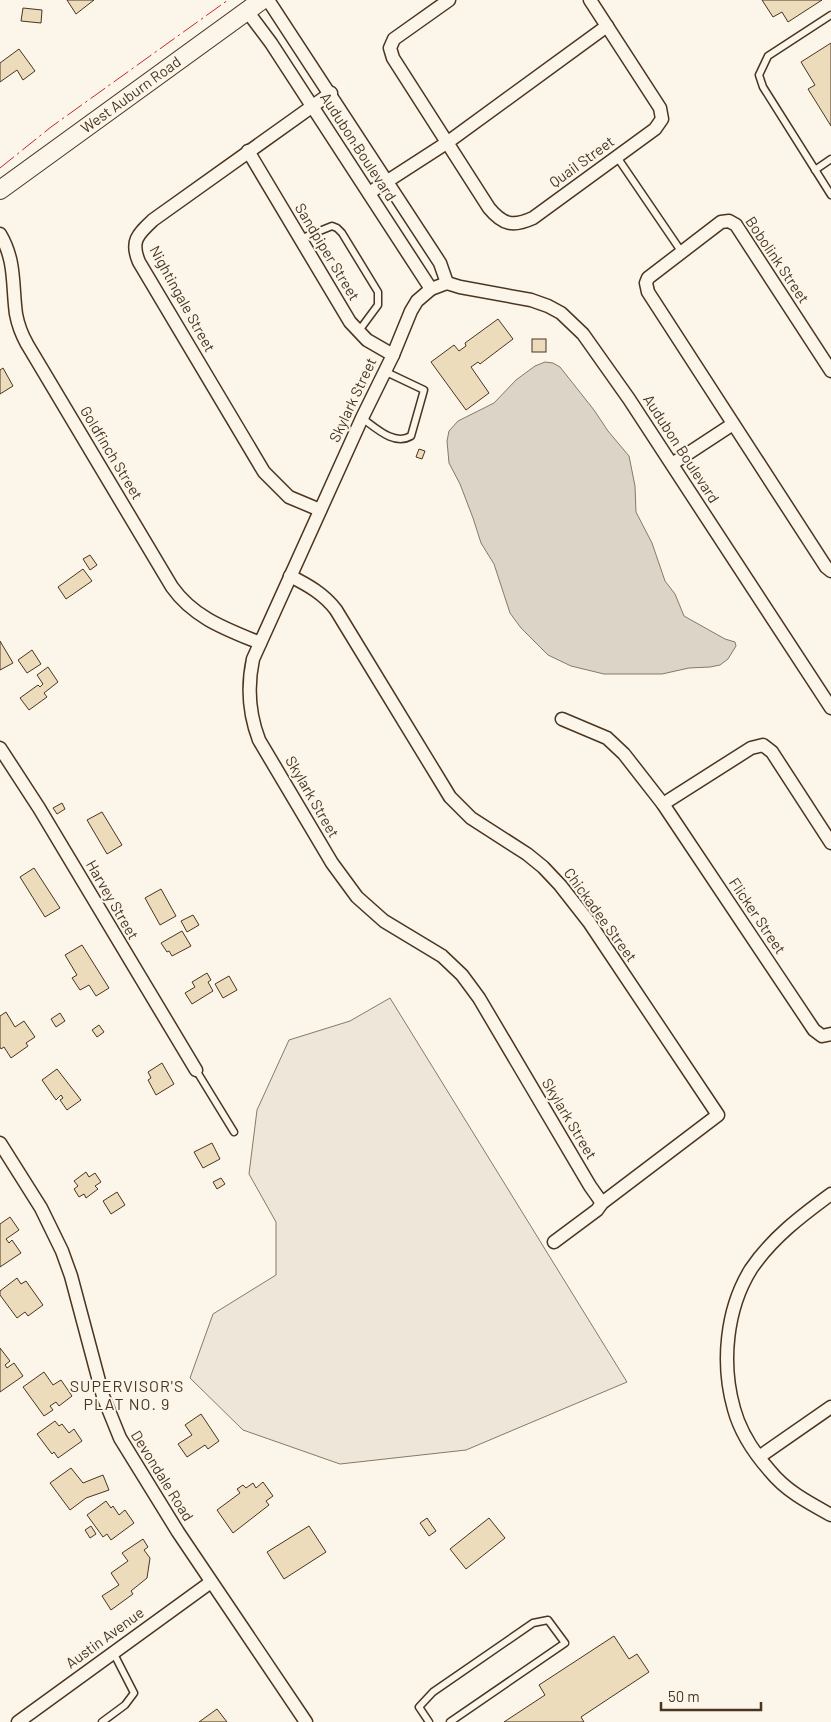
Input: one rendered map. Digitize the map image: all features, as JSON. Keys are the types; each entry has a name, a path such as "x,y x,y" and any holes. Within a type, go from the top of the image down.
{"main road":[{"name":"West Auburn Road","path":"0,190 262,0"}],"street":[{"name":"Audubon Boulevard","path":"268,0 331,93 440,263 447,283 531,300 548,306 561,313 583,334 607,366 672,464 831,708"},
{"name":"Quail Street","path":"449,0 394,39 390,48 393,58 493,213 504,222 515,224 532,218 655,129 662,119 660,108 590,0"},
{"name":"Audubon Boulevard","path":"247,11 271,43 431,289"},
{"path":"369,193 448,142 606,26"},
{"name":"Nightingale Street","path":"320,510 289,497 264,472 144,270 135,253 135,242 140,232 153,220 331,93"},
{"name":"Sandpiper Street","path":"248,151 337,301 358,332 367,340 393,355"},
{"name":"Bobolink Street","path":"831,371 736,224 729,220 722,222 651,274 646,283 646,288 733,424 826,567 831,570"},
{"name":"Goldfinch Street","path":"0,234 12,260 16,316 26,344 172,587 180,599 200,616 260,643"},
{"path":"431,289 447,283"},
{"name":"Skylark Street","path":"431,289 417,301 411,311 393,355 362,418 260,643 253,659 249,682 249,698 255,728 260,740 332,863 349,888 366,906 401,932 442,956 466,979 483,1004 590,1186 602,1203"},
{"path":"672,464 733,424"},
{"name":"Chickadee Street","path":"290,576 310,586 336,610 450,797 471,818 527,854 543,867 574,901 718,1115 602,1203"},
{"name":"Flicker Street","path":"562,719 607,738 624,754 663,804 814,1030 822,1036 831,1034"},
{"path":"663,804 750,748 763,745 772,752 831,843"},
{"name":"Harvey Street","path":"0,748 196,1070"},
{"name":"Devondale Road","path":"0,1143 41,1208 62,1251 71,1276 102,1396 120,1438 151,1491 306,1722"},
{"path":"831,1194 786,1229 764,1252 742,1285 736,1302 729,1336 727,1370 734,1408 747,1439 759,1457 770,1471 793,1493 831,1515"},
{"path":"554,1242 597,1210 602,1203"},
{"path":"759,1457 831,1407"},
{"name":"Austin Avenue","path":"18,1722 211,1582"}],"lane":[{"path":"831,15 768,56 759,75 763,87 831,195"},
{"path":"617,157 682,251"},
{"path":"815,170 831,159"},
{"path":"300,240 332,226 342,233 378,292 378,305 358,332"},
{"path":"362,418 391,437 400,440 411,436 424,390 384,371"},
{"path":"196,1070 234,1132"},
{"path":"429,1722 419,1707 433,1692 533,1623 548,1620 565,1642 450,1722"},
{"path":"102,1722 125,1705 134,1692 113,1652"}],"shaded area":[{"path":"545,362 553,363 560,367 629,456 635,486 636,512 652,543 665,581 675,594 684,616 725,639 735,642 736,646 728,659 720,665 689,668 662,674 604,674 571,666 548,655 521,628 510,613 494,564 481,543 460,484 449,463 447,441 449,431 458,421 494,403 516,380 535,366"},
{"path":"390,998 627,1382 466,1450 340,1464 243,1430 190,1378 213,1314 276,1275 276,1222 249,1174 257,1110 289,1040 350,1021"}],"building":[{"path":"67,0 94,0 76,14"},
{"path":"762,0 822,0 788,22 782,12 773,17"},
{"path":"23,8 42,10 41,23 21,21"},
{"path":"831,43 831,126 808,89 815,85 801,62"},
{"path":"19,49 35,71 23,80 17,70 0,82 0,63"},
{"path":"498,319 513,339 480,364 478,362 471,367 489,393 466,410 431,362 454,345 459,351 466,346 465,343"},
{"path":"532,339 546,339 546,352 532,352"},
{"path":"3,368 13,386 0,394 0,370"},
{"path":"419,449 425,451 422,459 416,457"},
{"path":"90,555 97,565 90,570 83,559"},
{"path":"83,569 92,581 66,599 58,587"},
{"path":"0,641 13,663 0,670"},
{"path":"32,650 41,664 27,673 18,660"},
{"path":"48,667 58,682 44,693 47,697 29,710 20,698 38,685 40,687 43,684 37,675"},
{"path":"62,803 65,809 57,814 53,808"},
{"path":"102,812 122,845 107,854 87,820"},
{"path":"34,868 60,908 45,917 20,877"},
{"path":"161,889 176,916 160,925 145,898"},
{"path":"193,915 199,925 187,932 181,921"},
{"path":"182,931 191,946 172,956 161,943"},
{"path":"82,945 109,988 96,996 89,985 80,990 72,978 77,975 65,955"},
{"path":"207,973 211,980 208,982 213,991 192,1004 185,993 195,987 192,982"},
{"path":"229,976 237,990 223,998 215,984"},
{"path":"6,1012 15,1027 24,1021 35,1037 26,1043 28,1046 11,1058 4,1047 1,1049 0,1047 0,1016"},
{"path":"60,1013 65,1021 56,1027 51,1019"},
{"path":"99,1025 104,1032 97,1037 92,1030"},
{"path":"162,1063 174,1084 156,1095 148,1080 151,1078 148,1072"},
{"path":"57,1069 81,1100 67,1110 60,1100 63,1098 61,1095 56,1100 42,1080"},
{"path":"212,1143 220,1159 203,1168 194,1152"},
{"path":"86,1172 89,1177 95,1173 101,1182 95,1186 98,1189 86,1198 84,1194 79,1197 74,1189 78,1186 74,1181"},
{"path":"221,1178 225,1184 217,1189 213,1182"},
{"path":"117,1192 125,1205 111,1214 103,1201"},
{"path":"10,1217 19,1230 6,1239 9,1243 12,1240 21,1253 0,1267 0,1224"},
{"path":"17,1278 21,1284 26,1281 43,1305 28,1316 25,1312 17,1318 0,1295 0,1291"},
{"path":"0,1348 10,1361 5,1365 7,1368 14,1363 23,1376 0,1392"},
{"path":"44,1372 53,1385 61,1380 72,1396 59,1406 56,1402 50,1406 53,1410 44,1416 23,1387"},
{"path":"201,1414 219,1441 208,1449 205,1445 187,1457 178,1444 192,1435 185,1425"},
{"path":"55,1421 59,1426 62,1424 69,1433 74,1429 82,1441 58,1458 54,1452 52,1454 37,1434"},
{"path":"71,1468 83,1483 103,1475 109,1490 86,1498 70,1510 50,1483"},
{"path":"263,1482 273,1496 266,1501 269,1505 233,1533 217,1510 240,1493 237,1489 243,1485 246,1488 253,1483 256,1488"},
{"path":"106,1501 111,1508 113,1506 119,1515 125,1510 134,1523 111,1540 107,1534 103,1537 87,1515"},
{"path":"427,1518 436,1531 429,1536 420,1523"},
{"path":"489,1518 505,1538 466,1569 450,1549"},
{"path":"91,1526 96,1534 90,1538 85,1530"},
{"path":"309,1526 326,1552 284,1579 267,1552"},
{"path":"143,1539 148,1547 144,1550 150,1558 147,1578 131,1591 133,1594 111,1610 102,1596 119,1585 111,1573 128,1561 122,1553"},
{"path":"614,1636 629,1659 637,1654 649,1672 581,1717 584,1722 504,1722 545,1695 539,1685"},
{"path":"217,1709 227,1722 199,1722"}],"power":[{"path":"0,168 51,127 228,0"}],"district":[{"name":"SUPERVISOR'S PLAT NO. 9","path":"127,1395"}]}
